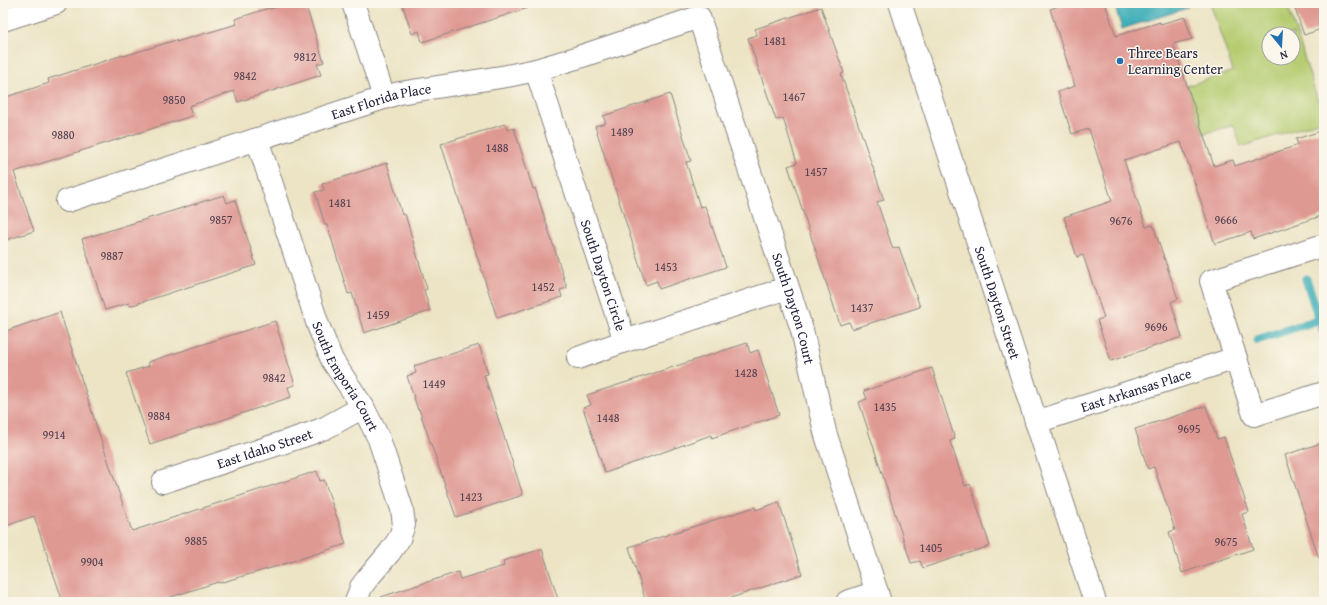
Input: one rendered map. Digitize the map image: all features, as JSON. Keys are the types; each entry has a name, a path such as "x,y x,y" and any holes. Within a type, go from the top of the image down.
{"street":[{"path":"3,20 56,3"},
{"path":"353,3 384,97"},
{"name":"South Dayton Street","path":"900,3 1095,602"},
{"name":"East Florida Place","path":"68,201 384,97 408,91 507,76 536,70 699,17"},
{"name":"South Dayton Court","path":"699,17 806,344 819,409 829,444 879,597"},
{"name":"South Dayton Circle","path":"536,70 625,342 787,288"},
{"name":"South Emporia Court","path":"257,139 318,325 332,360 363,407 379,439 402,509 404,525 398,539 393,548 361,587 356,602"},
{"path":"1324,245 1211,281 1254,416 1324,393"},
{"path":"578,358 625,342"},
{"name":"East Arkansas Place","path":"1036,422 1236,358"},
{"name":"East Idaho Street","path":"163,482 314,432 363,407"},
{"path":"847,602 879,597"}],"green space":[{"path":"1210,3 1287,3 1294,26 1261,26 1261,66 1301,66 1301,47 1324,120 1241,147 1234,125 1203,134 1187,86 1233,71"}],"water":[{"path":"1114,3 1186,3 1187,8 1122,29"}],"building":[{"path":"289,3 305,3 324,62 317,64 321,75 238,102 234,91 189,106 192,116 14,172 34,231 3,241 3,98 49,83 48,79 123,55 124,56 176,40 176,42 237,24 235,19"},
{"path":"402,3 527,3 528,8 422,42 419,31 412,34"},
{"path":"1068,3 1105,3 1116,36 1160,22 1160,24 1185,17 1192,39 1173,44 1214,166 1233,160 1235,166 1298,145 1296,139 1324,130 1324,215 1253,239 1251,232 1215,244 1181,142 1124,160 1146,227 1153,225 1178,299 1171,302 1182,337 1111,361 1097,320 1104,318 1083,255 1077,257 1064,217 1112,201 1089,129 1072,134 1058,92 1075,86 1050,9"},
{"path":"1293,3 1324,3 1324,28 1304,35"},
{"path":"821,7 844,73 841,74 884,200 877,202 893,249 899,247 920,307 852,329 849,322 840,325 788,166 797,163 783,118 776,120 748,38 757,35 755,29"},
{"path":"670,94 691,161 686,162 700,207 705,206 726,267 659,289 657,281 646,285 595,126 606,123 603,116"},
{"path":"505,124 507,130 514,128 567,288 560,290 562,297 497,318 441,144"},
{"path":"387,163 402,215 405,214 427,289 424,290 430,311 364,333 352,293 348,294 330,234 327,225 325,225 315,192 324,190 322,184"},
{"path":"224,195 227,203 235,200 256,265 130,306 129,303 105,310 82,239"},
{"path":"60,312 132,531 317,471 320,481 324,480 346,544 278,566 219,583 218,582 155,602 63,602 34,516 3,527 3,332"},
{"path":"275,321 295,385 288,387 291,397 150,444 126,373 149,366 148,362"},
{"path":"747,343 750,353 758,350 779,415 712,438 711,435 605,473 583,408 591,405 587,395"},
{"path":"479,345 488,374 484,375 523,495 456,517 407,376 416,373 414,366"},
{"path":"932,368 955,439 950,441 965,486 970,484 990,546 923,568 920,561 911,563 859,402 867,399 864,391"},
{"path":"1206,406 1217,439 1224,437 1249,512 1242,514 1253,549 1182,573 1169,532 1175,530 1154,467 1148,469 1135,429"},
{"path":"1324,442 1324,557 1319,558 1285,455"},
{"path":"779,502 802,574 719,602 646,602 629,547 755,507 756,510"},
{"path":"542,549 559,602 382,602 381,597 458,572 460,579 504,566 503,561"}],"waterway":[{"path":"1306,279 1324,333"},
{"path":"1257,340 1324,318"}],"place":[{"name":"Three Bears Learning Center","path":"1120,61"}]}
